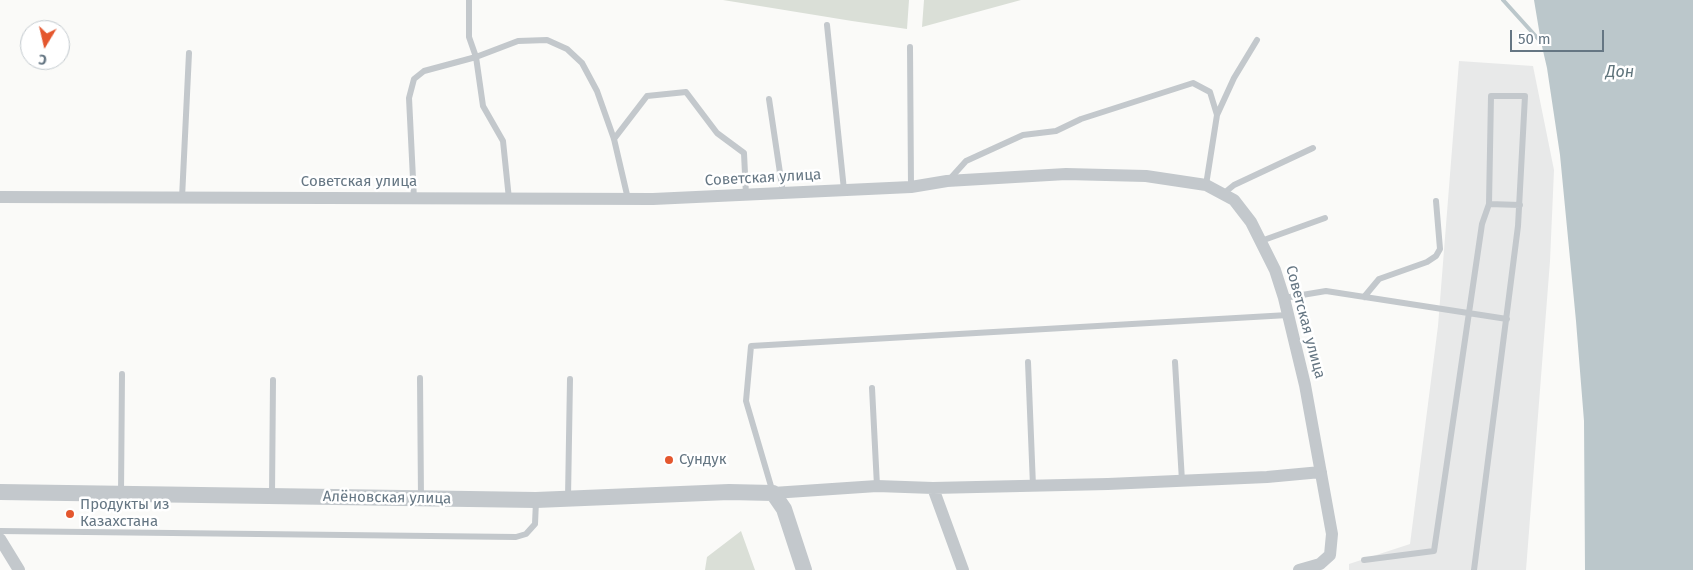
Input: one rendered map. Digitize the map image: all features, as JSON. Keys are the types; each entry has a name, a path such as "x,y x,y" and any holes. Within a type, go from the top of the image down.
{"street":[{"name":"Советская улица","path":"0,197 628,200 911,187 947,182 1075,174 1146,176 1206,185 1234,200 1251,222 1275,270 1284,298 1305,385 1321,472"},
{"path":"773,493 877,486 933,488 1182,481 1267,477 1321,472 1332,534 1330,555 1320,564 1299,570"},
{"path":"933,488 963,570"},
{"name":"Алёновская улица","path":"0,492 536,500 728,492 773,493"},
{"path":"773,493 784,509 804,570"},
{"path":"0,539 19,570"}],"lane":[{"path":"469,0 469,37 476,57 483,106 503,141 509,199"},
{"path":"827,25 844,190"},
{"path":"414,199 409,98 414,79 424,71 476,57 518,41 547,40 567,49 582,63 597,91 614,139 628,200"},
{"path":"1206,185 1216,115 1234,78 1257,40"},
{"path":"910,47 911,187"},
{"path":"182,198 189,53"},
{"path":"947,182 966,161 1024,135 1056,131 1081,119 1193,83 1210,92 1216,115"},
{"path":"614,139 647,96 686,92 717,133 744,153 746,195"},
{"path":"1364,560 1434,551 1482,224 1489,204 1491,96 1525,96 1518,226 1474,570"},
{"path":"769,99 783,193"},
{"path":"1224,194 1234,185 1313,148"},
{"path":"1364,297 1379,279 1427,262 1436,256 1440,249 1436,201"},
{"path":"1489,204 1520,205"},
{"path":"1260,241 1325,218"},
{"path":"1284,298 1326,291 1507,319"},
{"path":"773,493 746,401 751,346 1288,315"},
{"path":"1028,362 1033,486"},
{"path":"1175,362 1182,481"},
{"path":"121,494 122,374"},
{"path":"420,378 421,499"},
{"path":"568,500 570,379"},
{"path":"272,496 273,380"},
{"path":"872,388 877,486"},
{"path":"0,531 516,536 526,534 535,524 536,500"}],"shaded area":[{"path":"723,0 909,0 907,29 852,21"},
{"path":"924,0 1021,0 922,27"},
{"path":"1459,61 1533,66 1554,170 1550,261 1526,570 1349,570 1349,564 1410,544 1438,326"},
{"path":"741,531 755,570 705,570 707,557"}],"water":[{"name":"Дон","path":"1534,0 1693,0 1693,570 1585,570 1584,421 1576,321 1560,155 1547,68"}],"waterway":[{"path":"1503,0 1541,42 1545,42"}],"place":[{"name":"Сундук","path":"669,460"},
{"name":"Продукты из Казахстана","path":"70,514"}]}
